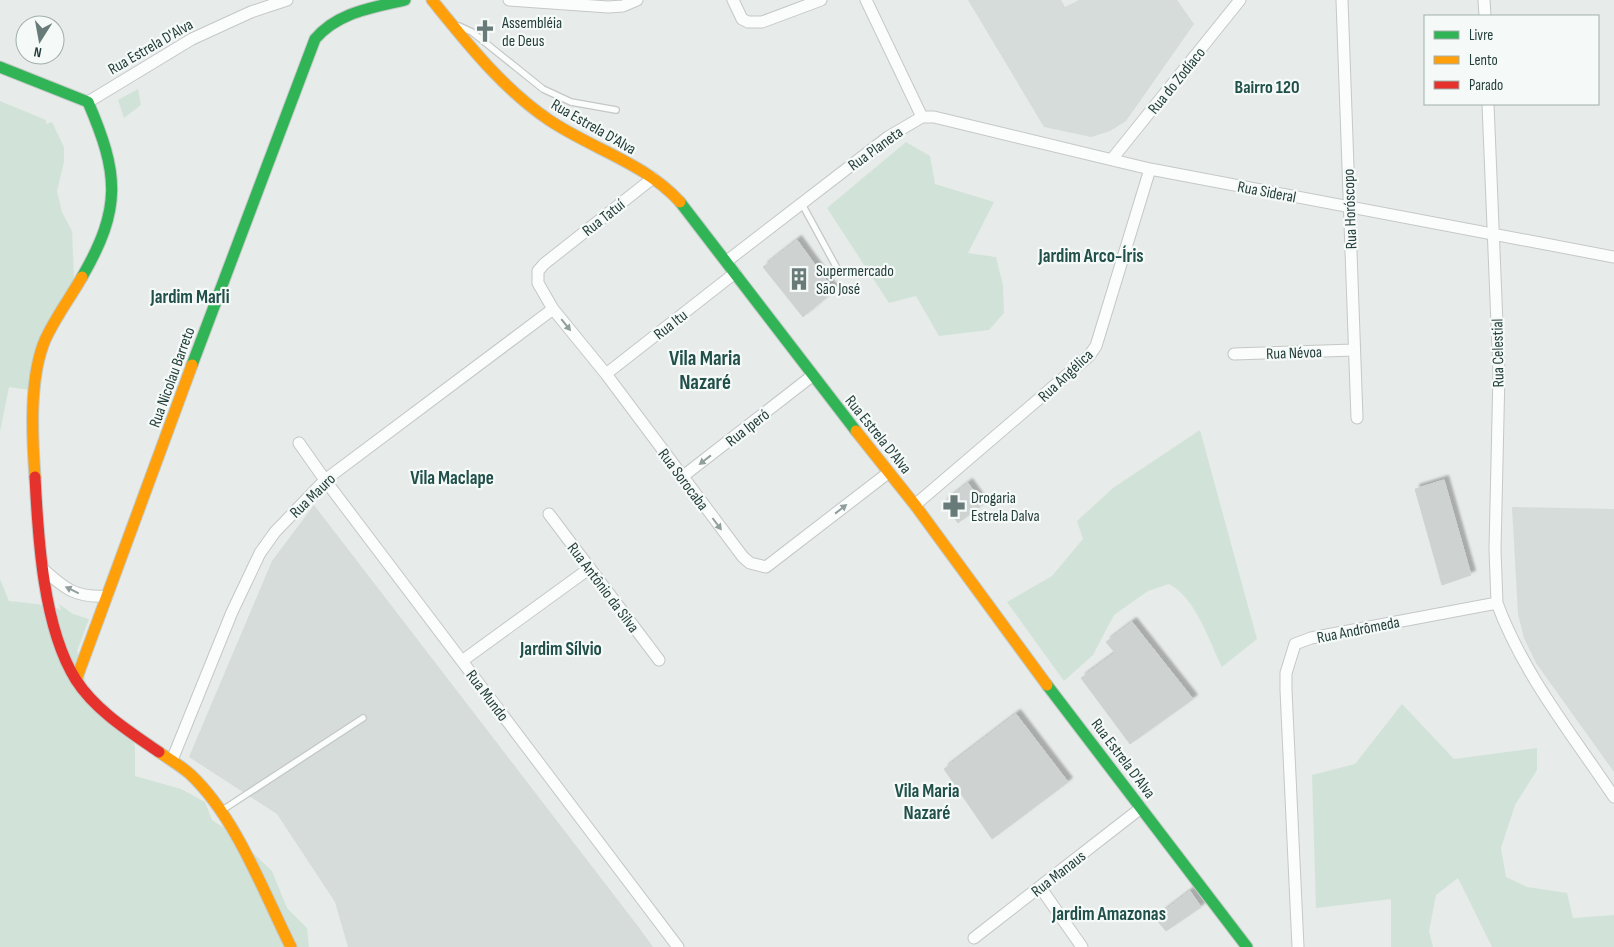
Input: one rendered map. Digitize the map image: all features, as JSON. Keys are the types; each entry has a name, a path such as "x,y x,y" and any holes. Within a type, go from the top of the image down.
{"street":[{"name":"Rua Estrela D'Alva","path":"88,102 192,39 252,12 287,0"},
{"name":"Rua Nicolau Barreto","path":"76,680 315,39 322,28 333,21 405,0"},
{"name":"Rua Estrela D'Alva","path":"432,0 524,102 582,140 653,178 671,192 688,211 812,376 915,505 1247,947"},
{"path":"508,0 608,7 623,6 637,0"},
{"path":"733,0 742,18 756,23 821,0"},
{"path":"866,0 922,116"},
{"name":"Rua do Zodíaco","path":"1112,159 1240,0"},
{"name":"Rua Horóscopo","path":"1342,0 1357,418"},
{"path":"1484,0 1485,15"},
{"path":"0,67 88,102 101,130 111,160 114,184 112,208 105,234 90,266 49,331 40,358 35,405 35,467 43,568 57,642 76,680 96,702 119,722 190,774 221,811 291,947"},
{"name":"Rua Celestial","path":"1488,105 1499,373 1495,550 1497,602"},
{"name":"Rua Sideral","path":"922,116 934,117 1150,169 1614,257"},
{"name":"Rua Planeta","path":"727,261 888,137 922,116"},
{"name":"Rua Angélica","path":"915,505 1089,356 1096,346 1150,169"},
{"name":"Rua Tatuí","path":"553,256 653,178"},
{"name":"Rua Sorocaba","path":"553,256 538,271 538,284 553,309 606,374 743,557 758,567 766,567 888,472"},
{"name":"Rua Itu","path":"606,374 734,273"},
{"name":"Rua Mauro","path":"172,760 232,612 260,553 275,532 325,480 553,309"},
{"name":"Rua Névoa","path":"1234,354 1354,350"},
{"name":"Rua Iperó","path":"682,477 812,376"},
{"name":"Rua Mundo","path":"299,442 325,480 678,947"},
{"name":"Rua Antônio da Silva","path":"549,514 659,660"},
{"path":"43,568 74,593 92,597 107,596"},
{"path":"462,661 590,568"},
{"path":"1497,602 1510,636 1528,669 1614,797"},
{"name":"Rua Andrômeda","path":"1298,947 1286,690 1286,673 1295,644 1311,638 1497,602"},
{"name":"Rua Manaus","path":"974,938 1141,808"},
{"path":"1040,887 1082,947"}],"lane":[{"path":"452,24 472,32 531,81 556,96 571,102 616,110"},
{"path":"802,204 838,270"},
{"path":"221,811 363,718"}],"shaded area":[{"path":"968,0 1061,0 1065,7 1079,0 1177,0 1194,24 1126,121 1110,131 1091,137 1044,127"},
{"path":"314,505 653,947 348,947 335,902 277,814 189,757 272,561"},
{"path":"1512,507 1614,509 1614,772 1536,663 1524,638 1518,614"}],"green space":[{"path":"138,89 141,105 124,118 118,100"},
{"path":"0,101 46,120 46,124 52,122 64,147 64,162 57,191 62,212 72,231 74,277 30,390 9,387 0,432"},
{"path":"906,142 930,156 935,184 994,202 968,253 996,257 1003,285 1004,313 989,330 939,336 916,296 889,303 827,208"},
{"path":"1200,430 1257,639 1222,667 1201,621 1187,599 1169,584 1148,591 1114,615 1093,655 1064,681 1007,602 1052,576 1083,539 1077,521 1113,488"},
{"path":"0,579 9,601 43,605 61,610 59,604 73,614 89,619 77,651 88,690 131,735 135,747 135,776 181,789 205,802 212,820 232,833 272,871 287,908 307,928 309,947 0,947"},
{"path":"1402,704 1454,759 1537,748 1537,770 1515,805 1501,848 1506,877 1527,887 1567,893 1573,918 1614,915 1614,947 1492,947 1458,878 1436,895 1429,931 1433,947 1391,947 1391,899 1316,908 1312,775 1355,764"}],"building":[{"name":"Supermercado São José","path":"797,240 834,291 803,317 763,267"},
{"path":"1444,480 1471,575 1442,585 1415,489"},
{"path":"968,483 983,504 958,523 943,503"},
{"path":"1132,622 1193,699 1130,744 1081,678 1115,653 1106,642"},
{"path":"1016,714 1068,782 992,839 944,769"},
{"path":"1190,891 1201,907 1166,931 1155,918"}],"traffic: fast":[{"path":"192,365 315,39 334,23 356,12 405,0"},
{"path":"0,67 88,102 98,127 106,150 110,171 112,191 110,210 95,253 82,277"},
{"path":"680,202 856,431"},
{"path":"1047,685 1247,947"}],"traffic: slow":[{"path":"432,0 486,64 516,94 549,120 651,177 680,202"},
{"path":"35,477 33,407 36,372 45,340 82,277"},
{"path":"76,680 192,365"},
{"path":"856,431 915,505 1047,685"},
{"path":"159,752 190,774 221,811 259,879 291,947"}],"traffic: jam":[{"path":"35,477 44,582 56,635 65,659 84,691 103,711 159,752"}],"place":[{"name":"Assembléia de Deus","path":"485,31"},
{"name":"Supermercado São José","path":"799,279"},
{"name":"Drogaria Estrela Dalva","path":"954,506"}],"district":[{"name":"Bairro 120","path":"1267,87"},
{"name":"Jardim Arco-Íris","path":"1091,255"},
{"name":"Jardim Marli","path":"190,296"},
{"name":"Vila Maria Nazaré","path":"705,370"},
{"name":"Vila Maclape","path":"452,477"},
{"name":"Jardim Sílvio","path":"561,648"},
{"name":"Vila Maria Nazaré","path":"927,801"},
{"name":"Jardim Amazonas","path":"1109,913"}]}
